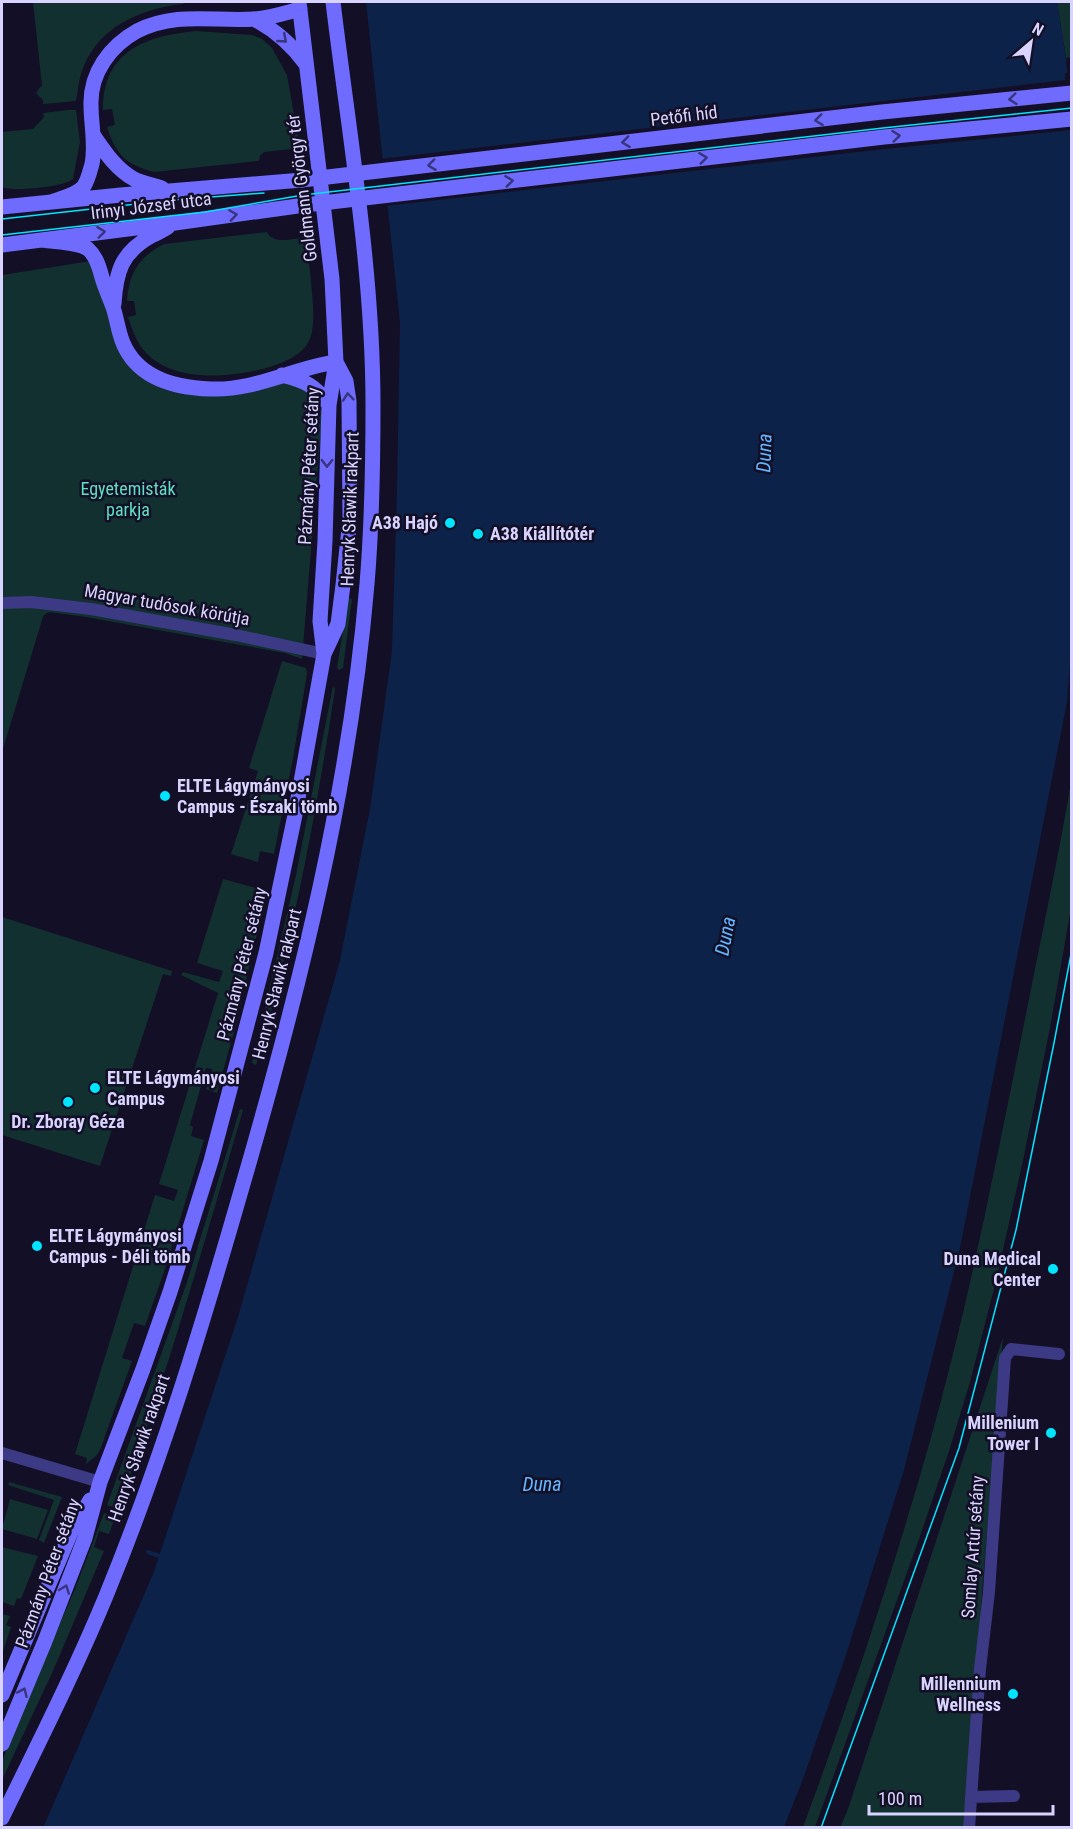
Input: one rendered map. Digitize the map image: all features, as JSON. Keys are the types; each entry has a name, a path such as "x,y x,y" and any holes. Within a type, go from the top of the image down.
{"main road":[{"name":"Henryk Sławik rakpart","path":"2,1818 87,1641 108,1591 180,1395 234,1217 288,1026 312,928 340,789 367,584 372,487 373,402 372,335 366,269 333,2"},
{"path":"51,202 74,193 84,186 93,158 94,136 90,107 94,83 102,63 119,44 144,28 174,19 254,19 271,16 300,4"},
{"name":"Goldmann György tér","path":"300,4 332,279 336,362"},
{"path":"254,19 265,24 287,41 307,65"},
{"name":"Petőfi híd","path":"302,180 858,115 1071,93"},
{"name":"Irinyi József utca","path":"2,245 305,205 884,137 1071,119"},
{"path":"94,136 110,159 134,179 170,191"},
{"name":"Irinyi József utca","path":"2,207 302,180"},
{"path":"113,307 118,276 124,258 144,240 175,223"},
{"path":"43,240 81,245 89,250 96,260 128,352 145,370 163,381 188,388 225,389 243,387 316,365 336,362"},
{"name":"Pázmány Péter sétány","path":"324,654 320,621 326,542 329,405 336,362"},
{"name":"Pázmány Péter sétány","path":"2,1744 81,1548 100,1482 170,1292 228,1101 266,953 324,654 338,624 350,519 349,401 346,381 336,362"},
{"path":"282,375 305,381 316,389 329,405"},
{"name":"Pázmány Péter sétány","path":"2,1695 70,1532 100,1482"}],"street":[{"name":"Magyar tudósok körútja","path":"2,603 47,603 226,633 324,654"},
{"name":"Somlay Artúr sétány","path":"969,1827 980,1669 990,1592 1005,1358 1011,1349 1059,1354"},
{"path":"2,1453 100,1482"},
{"path":"971,1797 1014,1796"}],"green space":[{"path":"33,2 186,2 135,16 108,33 88,58 80,77 76,101 43,104 43,100 36,93 42,86"},
{"path":"1057,2 1071,2 1071,57 1066,58"},
{"path":"196,31 252,35 262,39 272,48 287,75 300,148 264,152 259,161 154,172 136,166 123,157 114,145 107,127 115,125 112,109 103,110 110,73 130,50 144,43 177,33"},
{"path":"76,110 80,142 73,179 38,188 2,187 2,132 33,129 44,117 43,113"},
{"path":"267,232 270,236 280,240 310,236 313,324 309,341 302,351 290,359 260,370 212,376 189,374 172,369 157,362 146,353 135,337 128,317 136,315 134,301 127,301 133,274 148,254 164,244"},
{"name":"Egyetemisták parkja","path":"97,260 128,352 188,388 282,375 311,393 319,402 322,417 302,659 285,653 49,612 42,620 2,752 2,275"},
{"path":"348,598 352,599 343,668 339,670 337,668"},
{"path":"282,661 306,668 307,674 274,854 260,851 258,862 231,854 258,771 249,768"},
{"path":"333,686 335,689 328,737 302,879 281,972 256,1065 252,1063 296,875"},
{"path":"1071,783 1071,908 1050,1028 995,1285 970,1382 918,1542 815,1827 803,1827 886,1587 943,1392 968,1293 989,1194"},
{"path":"223,879 267,891 235,1028 217,1093 206,1089 212,1069 206,1068 190,1125 193,1127 191,1136 204,1140 165,1269 145,1326 134,1323 122,1358 132,1361 100,1450 86,1464 87,1458 75,1454 155,1195 174,1201 178,1190 159,1184 218,993 181,975 183,972 219,982 223,971 197,963"},
{"path":"2,917 172,971 171,976 163,974 100,1166 2,1135"},
{"path":"240,1109 243,1110 184,1311 118,1509 107,1505 187,1282"},
{"path":"1003,1337 963,1827 840,1828 848,1809"},
{"path":"9,1482 62,1497 44,1543 39,1540 54,1500 8,1485"},
{"path":"10,1499 48,1510 37,1539 2,1529"},
{"path":"104,1513 115,1517 109,1534 99,1531 94,1547 104,1551 53,1671 2,1780 2,1762 14,1728 75,1589"},
{"path":"2,1547 38,1556 21,1599 17,1598 14,1606 2,1602"},
{"path":"2,1614 10,1616 6,1625 11,1627 2,1654"}],"water":[{"name":"Duna","path":"366,2 1057,2 1066,58 1072,125 1072,638 1067,702 960,1248 904,1470 846,1655 784,1827 43,1828 153,1574 238,1317 340,960 370,809 392,651 400,323"}],"pier":[{"path":"1065,73 1070,73 1071,130 385,206 380,159 1065,80"}],"waterway":[{"path":"148,1552 159,1556"}],"tram line":[{"path":"2,235 205,212 303,195 1072,108"},
{"path":"2,219 172,200 264,193"},
{"path":"821,1828 959,1448 1016,1230 1072,949"}],"place":[{"name":"A38 Hajó","path":"450,523"},
{"name":"A38 Kiállítótér","path":"478,534"},
{"name":"ELTE Lágymányosi Campus - Északi tömb","path":"165,796"},
{"name":"ELTE Lágymányosi Campus","path":"95,1088"},
{"name":"Dr. Zboray Géza","path":"68,1102"},
{"name":"ELTE Lágymányosi Campus - Déli tömb","path":"37,1246"},
{"name":"Duna Medical Center","path":"1053,1269"},
{"name":"Millenium Tower I","path":"1051,1433"},
{"name":"Millennium Wellness","path":"1013,1694"}]}
